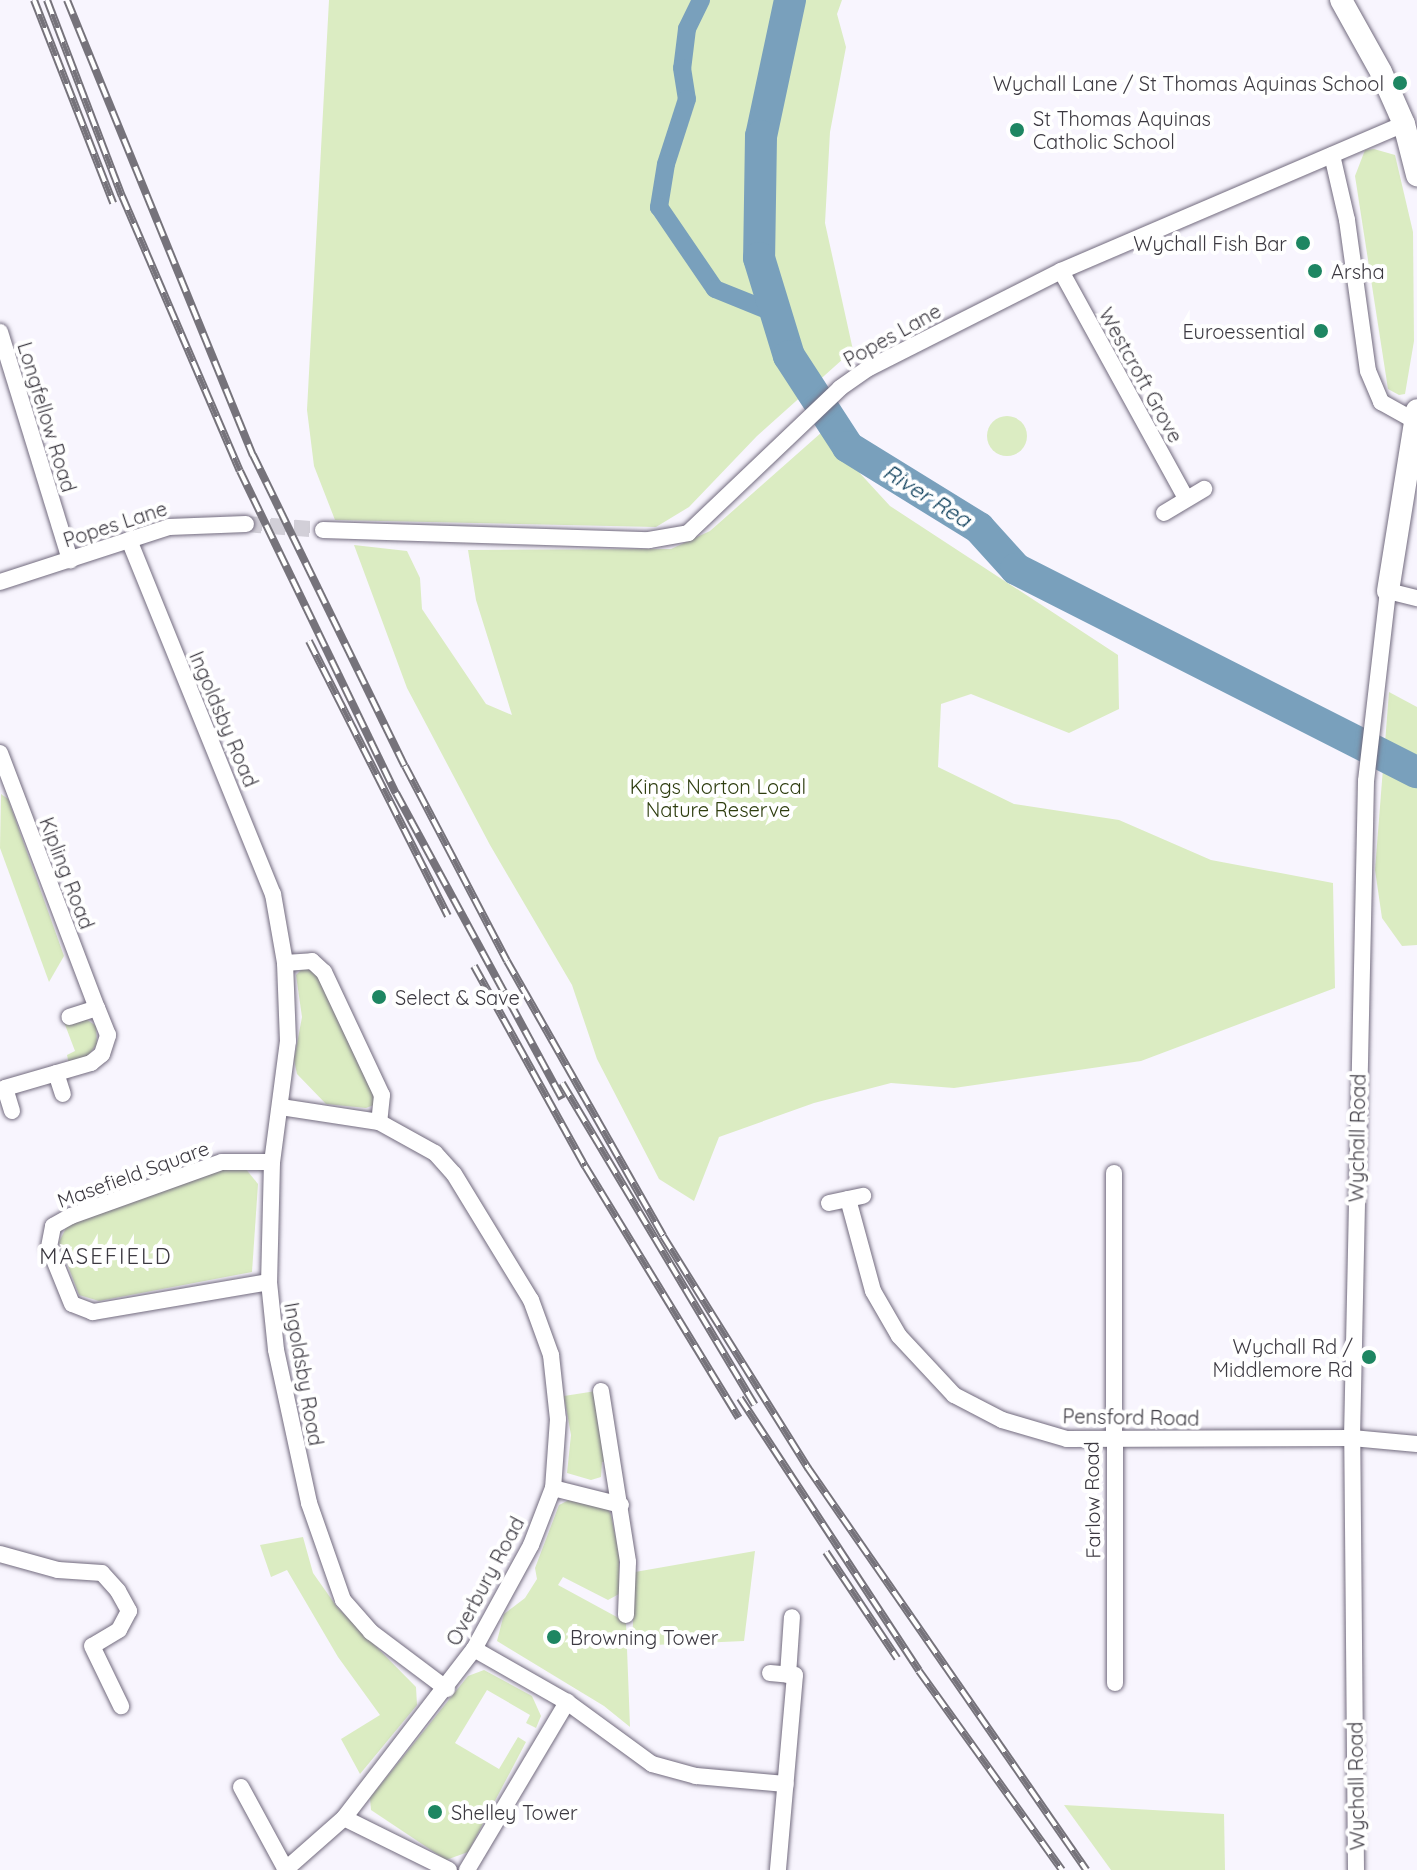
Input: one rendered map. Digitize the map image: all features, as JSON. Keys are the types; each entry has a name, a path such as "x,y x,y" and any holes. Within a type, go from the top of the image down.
{"street":[{"path":"1341,0 1404,124 1417,175"},
{"name":"Popes Lane","path":"323,530 670,538 703,523 796,429 856,376 1061,271 1404,124"},
{"path":"1332,155 1347,220 1368,371 1381,402 1416,416"},
{"name":"Westcroft Grove","path":"1061,271 1186,498"},
{"name":"Longfellow Road","path":"0,332 6,370 70,560"},
{"name":"Wychall Road","path":"1356,1870 1352,1438 1366,781 1369,733 1388,591 1416,416"},
{"path":"1164,513 1204,489"},
{"name":"Popes Lane","path":"0,582 192,522 246,524"},
{"name":"Ingoldsby Road","path":"129,540 273,894 285,963 288,1041 272,1162 269,1282 276,1350 309,1503 343,1600 371,1632 447,1689"},
{"path":"1388,591 1417,598"},
{"name":"Kipling Road","path":"0,753 108,1035 102,1054 56,1073 5,1088 12,1111"},
{"path":"285,963 312,961 324,972 382,1095 379,1122"},
{"path":"69,1017 97,1008"},
{"path":"56,1073 63,1094"},
{"name":"Overbury Road","path":"281,1107 379,1122 435,1153 454,1174 531,1300 551,1355 558,1419 553,1488 531,1545 474,1649 447,1689 344,1818 285,1870"},
{"name":"Masefield Square","path":"269,1282 93,1312 72,1304 49,1247 53,1226 71,1216 222,1162 272,1162"},
{"name":"Farlow Road","path":"1114,1173 1111,1437 1115,1683"},
{"name":"Pensford Road","path":"829,1203 856,1198 873,1291 899,1336 954,1395 1026,1429 1067,1439 1352,1438 1417,1444"},
{"path":"601,1391 628,1562 626,1615"},
{"path":"553,1488 621,1505"},
{"path":"2,1556 102,1573 118,1591 129,1611 119,1630 92,1646 121,1706"},
{"path":"788,1675 792,1617"},
{"path":"474,1649 567,1702 652,1764 696,1776 786,1784"},
{"path":"770,1673 795,1675 778,1870"},
{"path":"467,1870 567,1702"},
{"path":"241,1787 285,1870"},
{"path":"344,1818 449,1870"}],"green space":[{"path":"329,0 842,0 837,14 846,47 830,132 825,223 853,350 757,436 689,507 656,527 335,520 314,466 307,410"},
{"path":"1374,149 1395,155 1413,232 1414,341 1405,394 1399,395 1388,389 1355,176 1365,150"},
{"path":"1007,416 1021,422 1027,436 1021,450 1007,456 993,450 987,436 993,422"},
{"name":"Kings Norton Local Nature Reserve","path":"822,432 890,506 1118,655 1119,709 1069,733 971,694 941,704 938,767 1014,804 1119,820 1211,860 1333,883 1335,988 1141,1061 954,1088 891,1083 814,1103 719,1137 694,1201 659,1179 597,1059 572,985 490,845 407,688 354,545 407,551 420,578 422,609 486,704 512,715 476,600 468,550 671,549 710,531"},
{"path":"1389,692 1417,707 1417,945 1402,946 1382,918 1375,870"},
{"path":"1,794 8,799 64,956 49,982 0,848"},
{"path":"304,967 318,974 375,1093 374,1105 366,1108 326,1104 297,1074 294,1060 302,1017 296,975"},
{"path":"86,1019 96,1026 97,1044 86,1058 69,1064 67,1055 75,1051 64,1022"},
{"path":"221,1167 245,1168 258,1184 252,1272 99,1301 79,1295 59,1242 68,1224"},
{"path":"596,1391 608,1461 602,1462 601,1477 591,1480 567,1473 571,1435 564,1396"},
{"path":"569,1500 608,1509 611,1515 619,1554 619,1594 608,1600 563,1577 558,1585 626,1622 630,1727 604,1706 497,1641 504,1614 525,1598 537,1579 535,1568 559,1505"},
{"path":"303,1537 313,1573 337,1607 416,1687 417,1705 360,1774 341,1739 380,1715 338,1657 287,1570 271,1577 260,1545"},
{"path":"755,1551 744,1641 632,1646 635,1572"},
{"path":"484,1670 532,1696 541,1716 536,1728 526,1723 530,1715 487,1690 455,1743 499,1769 518,1737 526,1742 468,1852 446,1860 371,1810 370,1798 468,1676"},
{"path":"1064,1805 1224,1814 1225,1870 1111,1870"}],"waterway":[{"path":"701,0 687,29 682,68 687,99 666,164 659,207 715,289 777,314"},
{"name":"River Rea","path":"790,0 761,136 759,258 789,356 848,447 979,528 1016,569 1417,772"}],"tunnel":[{"path":"246,524 323,530"}],"railway":[{"path":"34,0 113,203"},
{"path":"47,0 122,196 240,471 396,793 562,1099"},
{"path":"67,0 253,455 405,766 507,961 663,1236 808,1468 1086,1870"},
{"path":"309,641 448,916"},
{"path":"474,966 585,1166 739,1418"},
{"path":"562,1083 755,1405"},
{"path":"740,1398 919,1671 1062,1870"},
{"path":"826,1552 897,1658"}],"place":[{"name":"Wychall Lane / St Thomas Aquinas School","path":"1400,83"},
{"name":"St Thomas Aquinas Catholic School","path":"1017,130"},
{"name":"Wychall Fish Bar","path":"1303,243"},
{"name":"Arsha","path":"1315,271"},
{"name":"Euroessential","path":"1321,331"},
{"name":"Select & Save","path":"379,997"},
{"name":"Wychall Rd / Middlemore Rd","path":"1369,1357"},
{"name":"Browning Tower","path":"554,1637"},
{"name":"Shelley Tower","path":"435,1812"}],"district":[{"name":"MASEFIELD","path":"106,1257"}]}
